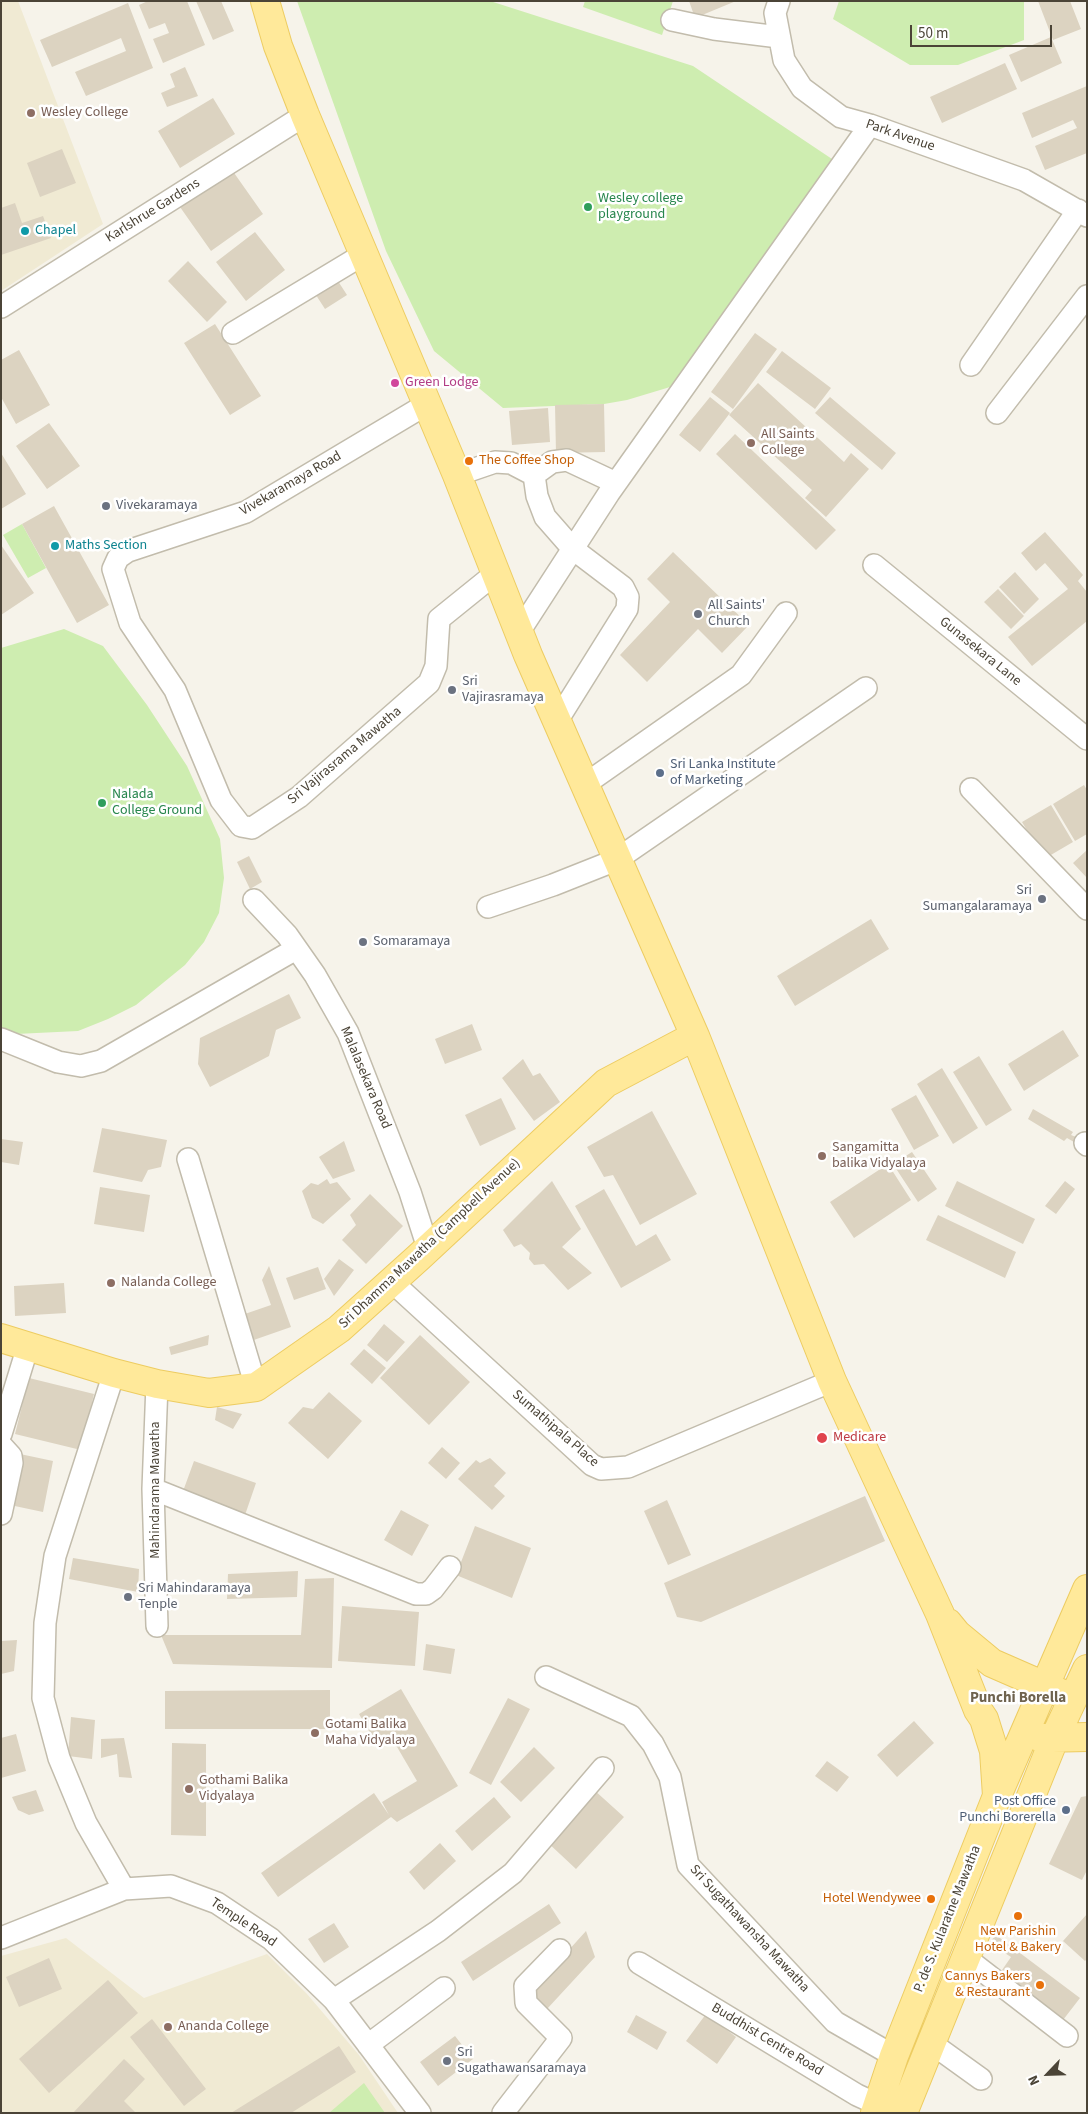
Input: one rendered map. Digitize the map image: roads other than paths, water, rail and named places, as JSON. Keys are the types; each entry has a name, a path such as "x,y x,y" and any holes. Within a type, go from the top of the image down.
{"main road":[{"path":"255,1 278,46 457,475 519,632 584,785 695,1036 832,1381 940,1614 978,1710 984,1719 994,1751 997,1796"},
{"path":"265,1 278,46"},
{"name":"Sri Dhamma Mawatha (Campbell Avenue)","path":"1,1338 114,1373 209,1394 256,1387 339,1328 606,1083 695,1036"},
{"name":"P. de S. Kularatne Mawatha","path":"888,2111 894,2056 997,1796 1087,1589"},
{"path":"940,1614 957,1634 992,1663 1046,1686 1080,1705"},
{"path":"888,2111 932,2042 1055,1737 1080,1705 1087,1669"},
{"path":"984,1719 1023,1738 1087,1737"}],"street":[{"name":"Park Avenue","path":"779,1 775,14 784,60 802,88 841,117 870,125 1024,180 1082,213"},
{"path":"672,20 714,29 779,37"},
{"name":"Karlshrue Gardens","path":"1,307 305,114"},
{"path":"519,632 616,483 870,125"},
{"path":"971,364 1082,213"},
{"path":"233,333 364,254"},
{"path":"997,413 1087,296"},
{"name":"Vivekaramaya Road","path":"118,558 128,552 246,512 427,404"},
{"path":"534,475 552,462 567,460 616,483"},
{"path":"457,475 495,462 511,463 534,475"},
{"path":"534,475 537,496 545,517 573,550 622,587 628,597 627,609 557,721"},
{"name":"Sri Vajirasrama Mawatha","path":"118,558 113,569 130,622 174,690 221,800 241,826 252,828 299,797 430,683 436,666 439,619 496,573"},
{"name":"Gunasekara Lane","path":"874,565 1087,739"},
{"path":"584,785 741,675 786,613"},
{"path":"488,907 553,885 616,860 866,688"},
{"path":"972,789 1087,909"},
{"name":"Malalasekara Road","path":"254,900 296,949 315,975 348,1033 410,1192 428,1248"},
{"path":"1,1039 58,1062 81,1066 101,1061 296,949"},
{"path":"188,1158 256,1387"},
{"name":"Sumathipala Place","path":"391,1281 592,1465 601,1469 628,1467 832,1381"},
{"path":"1,1434 28,1346"},
{"path":"114,1373 55,1556 46,1623 44,1698 59,1758 86,1823 124,1889"},
{"name":"Mahindarama Mawatha","path":"157,1384 154,1489 157,1626"},
{"path":"1,1445 11,1456 12,1463 1,1514"},
{"path":"154,1489 416,1594 426,1594 434,1589 450,1567"},
{"name":"Sri Sugathawansha Mawatha","path":"546,1677 631,1716 653,1744 670,1777 688,1865 835,2022 894,2056"},
{"path":"334,2000 438,1931 513,1873 603,1768"},
{"name":"Temple Road","path":"1,1938 124,1889 171,1886 217,1903 271,1939 334,2000 420,2113"},
{"path":"503,2113 562,2038 526,2004 525,1986 560,1950"},
{"path":"966,1958 1067,2036"},
{"name":"Buddhist Centre Road","path":"639,1963 888,2111"},
{"path":"368,2045 444,1988"},
{"path":"932,2042 981,2079"}],"place":[{"name":"Wesley College","path":"31,113"},
{"name":"Wesley college playground","path":"588,207"},
{"name":"Chapel","path":"25,231"},
{"name":"Green Lodge","path":"395,383"},
{"name":"All Saints College","path":"751,443"},
{"name":"The Coffee Shop","path":"469,461"},
{"name":"Vivekaramaya","path":"106,506"},
{"name":"Maths Section","path":"55,546"},
{"name":"All Saints' Church","path":"698,614"},
{"name":"Sri Vajirasramaya","path":"452,690"},
{"name":"Sri Lanka Institute of Marketing","path":"660,773"},
{"name":"Nalada College Ground","path":"102,803"},
{"name":"Sri Sumangalaramaya","path":"1042,899"},
{"name":"Somaramaya","path":"363,942"},
{"name":"Sangamitta balika Vidyalaya","path":"822,1156"},
{"name":"Nalanda College","path":"111,1283"},
{"name":"Medicare","path":"822,1438"},
{"name":"Sri Mahindaramaya Tenple","path":"128,1597"},
{"name":"Gotami Balika Maha Vidyalaya","path":"315,1733"},
{"name":"Gothami Balika Vidyalaya","path":"189,1789"},
{"name":"Post Office Punchi Borerella","path":"1066,1810"},
{"name":"Hotel Wendywee","path":"931,1899"},
{"name":"New Parishin Hotel & Bakery","path":"1018,1916"},
{"name":"Cannys Bakers & Restaurant","path":"1040,1985"},
{"name":"Ananda College","path":"168,2027"},
{"name":"Sri Sugathawansaramaya","path":"447,2061"}],"district":[{"name":"Punchi Borella","path":"1018,1699"}]}
